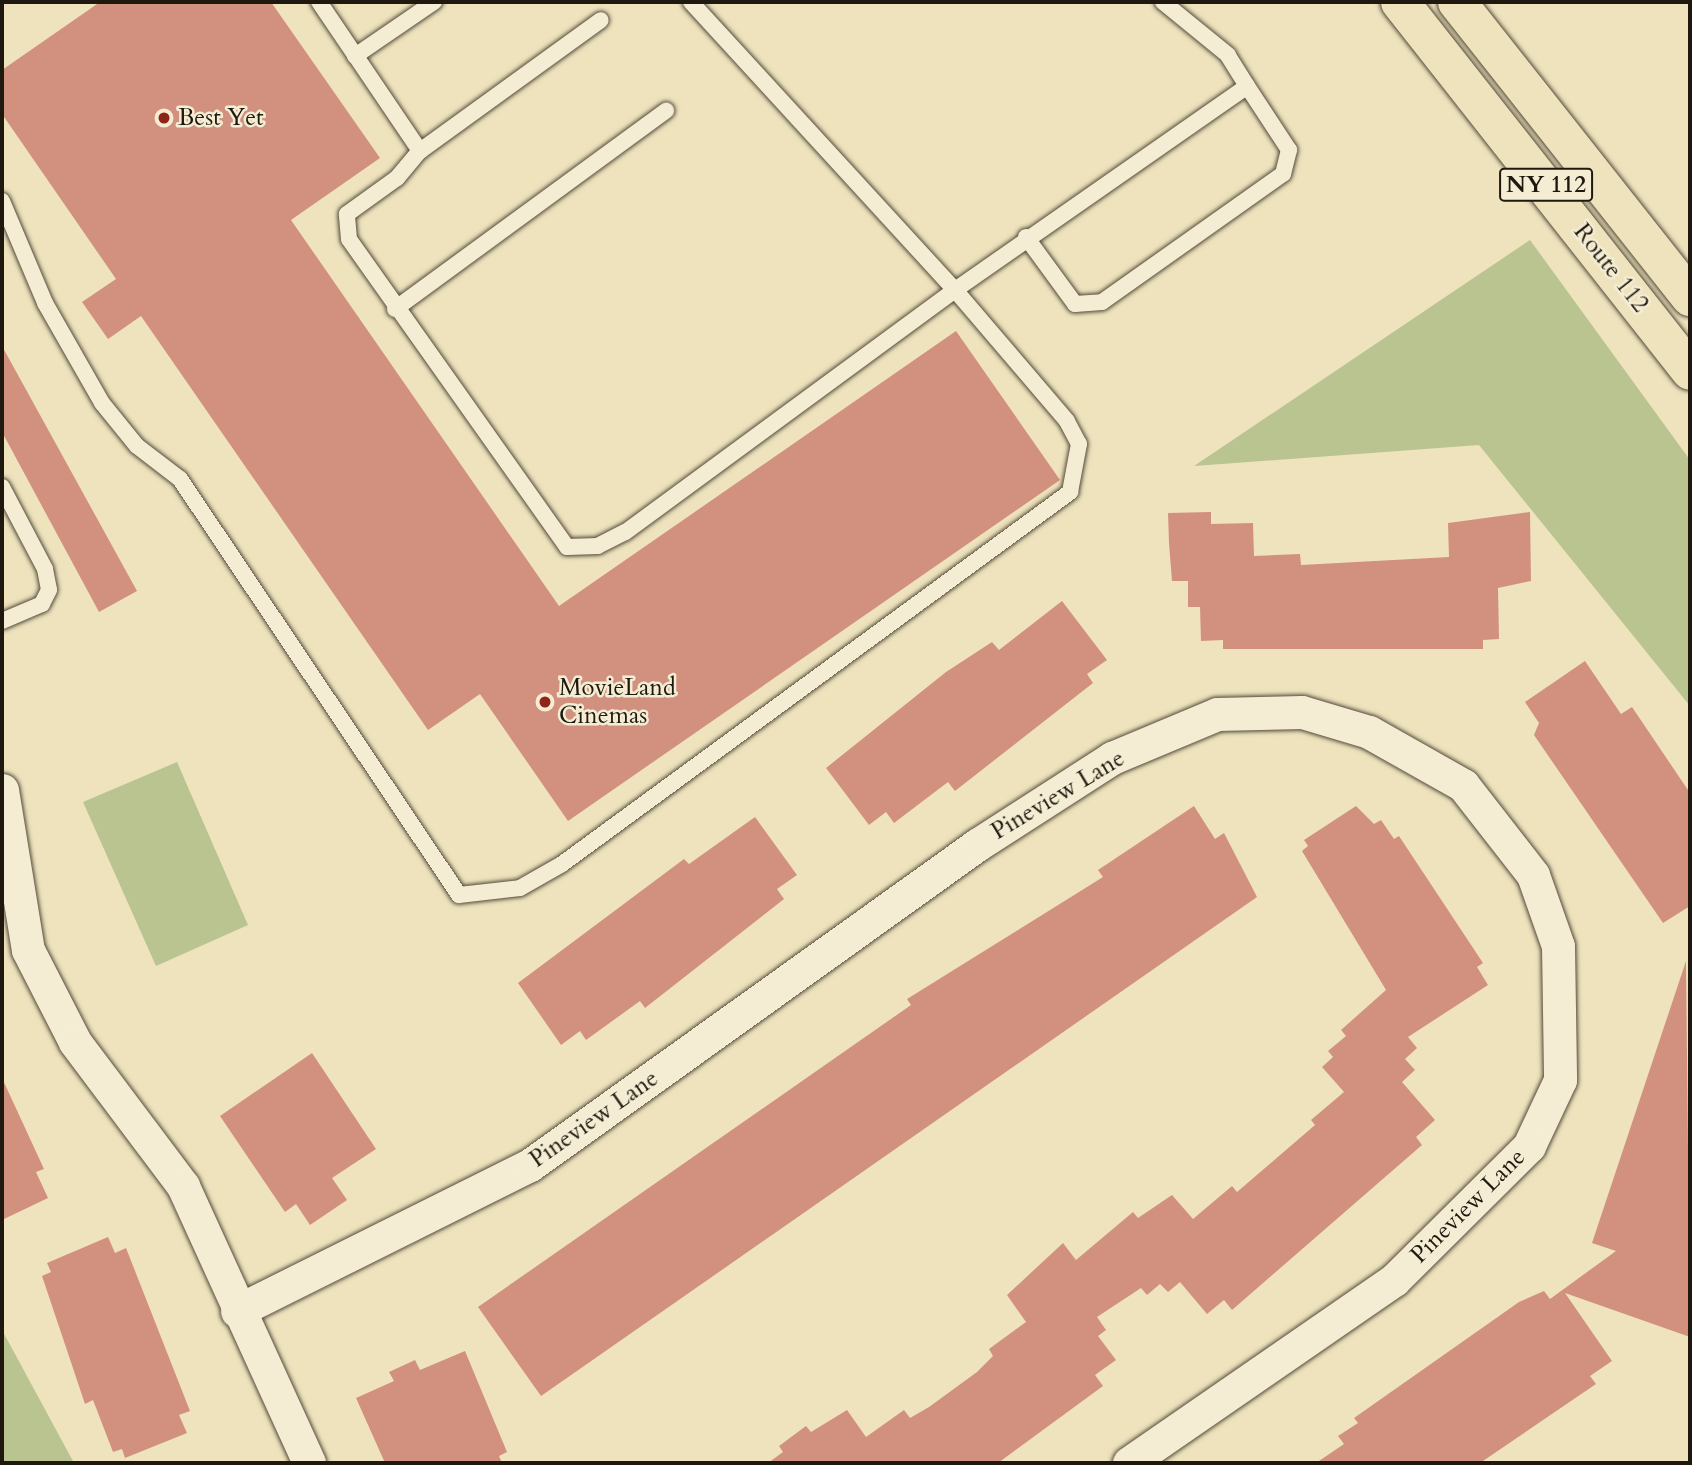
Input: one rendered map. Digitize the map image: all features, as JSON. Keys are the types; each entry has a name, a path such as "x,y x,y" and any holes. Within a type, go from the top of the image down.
{"main road":[{"name":"Route 112","path":"1400,2 1690,370"},
{"name":"Route 112","path":"1457,2 1690,297"}],"street":[{"name":"Pineview Lane","path":"237,1311 530,1165 977,845 1112,758 1217,713 1302,712 1369,732 1463,785 1534,875 1559,946 1560,1080 1529,1146 1394,1280 1129,1463"},
{"path":"2,790 28,950 75,1042 183,1186 237,1311 309,1463"}],"lane":[{"path":"320,2 420,151"},
{"path":"355,56 434,2"},
{"path":"2,201 46,303 102,403 137,446 180,480 459,895 520,888 562,864 1070,492 1079,444 955,290 691,2"},
{"path":"1026,237 1075,303 1102,302 1283,174 1289,150 1228,55 1163,2"},
{"path":"601,20 420,151 397,178 347,214 349,239 395,309 536,508 576,551 625,532 1026,237 1247,86"},
{"path":"395,309 666,111"},
{"path":"2,487 46,569 49,590 42,604 2,621"}],"green space":[{"path":"1530,240 1690,460 1690,706 1479,445 1194,466"},
{"path":"177,762 248,925 156,966 83,802"},
{"path":"2,1330 74,1463 2,1463"}],"building":[{"path":"100,2 271,2 380,158 291,220 559,606 956,331 1060,480 568,821 480,694 428,730 141,316 108,339 82,302 116,279 2,114 2,70"},
{"path":"2,346 137,591 99,612 2,432"},
{"path":"1211,512 1211,524 1253,523 1254,556 1300,554 1301,565 1449,557 1448,523 1530,512 1531,581 1498,588 1499,639 1483,640 1483,649 1223,649 1223,640 1201,641 1200,607 1188,607 1188,581 1172,581 1168,513"},
{"path":"1062,601 1107,660 1087,674 1093,683 955,791 948,782 894,823 886,812 869,825 826,768 946,672 992,642 999,650"},
{"path":"1585,661 1621,714 1632,707 1690,793 1690,906 1663,923 1534,735 1539,723 1525,702"},
{"path":"1194,806 1215,839 1224,833 1257,897 541,1396 478,1307 911,1005 907,999 1103,877 1098,870"},
{"path":"1356,806 1374,824 1381,820 1394,839 1399,836 1483,963 1477,967 1488,985 1408,1037 1417,1048 1405,1059 1415,1070 1402,1082 1435,1120 1416,1137 1422,1145 1232,1310 1224,1300 1207,1314 1180,1282 1168,1292 1160,1284 1147,1295 1141,1288 1097,1317 1106,1330 1098,1336 1116,1360 1095,1375 1103,1386 998,1463 768,1463 783,1452 779,1446 806,1426 811,1432 847,1410 866,1437 904,1410 910,1418 929,1407 977,1372 993,1356 989,1349 1026,1322 1007,1295 1063,1243 1076,1260 1133,1212 1138,1218 1172,1195 1193,1219 1232,1186 1237,1192 1315,1125 1311,1120 1344,1092 1322,1067 1333,1057 1328,1051 1346,1036 1341,1030 1386,990 1302,851 1308,846 1304,840"},
{"path":"755,817 797,875 777,889 784,899 645,1008 640,1001 586,1040 580,1031 561,1045 518,983 684,859 689,864"},
{"path":"1686,961 1690,1337 1565,1293 1612,1361 1590,1376 1596,1384 1480,1463 1316,1463 1344,1444 1338,1436 1358,1423 1354,1418 1519,1302 1544,1291 1550,1299 1616,1251 1592,1243"},
{"path":"312,1053 376,1149 332,1178 347,1200 310,1225 296,1204 285,1212 220,1116"},
{"path":"2,1078 44,1169 36,1172 48,1198 2,1220"},
{"path":"108,1237 115,1253 126,1248 190,1411 179,1415 187,1433 125,1458 122,1449 113,1452 93,1400 85,1404 42,1276 51,1272 47,1263"},
{"path":"465,1351 507,1452 499,1456 502,1463 385,1463 356,1398 394,1381 389,1372 415,1360 420,1370"}],"place":[{"name":"Best Yet","path":"164,118"},
{"name":"MovieLand Cinemas","path":"545,702"}]}
